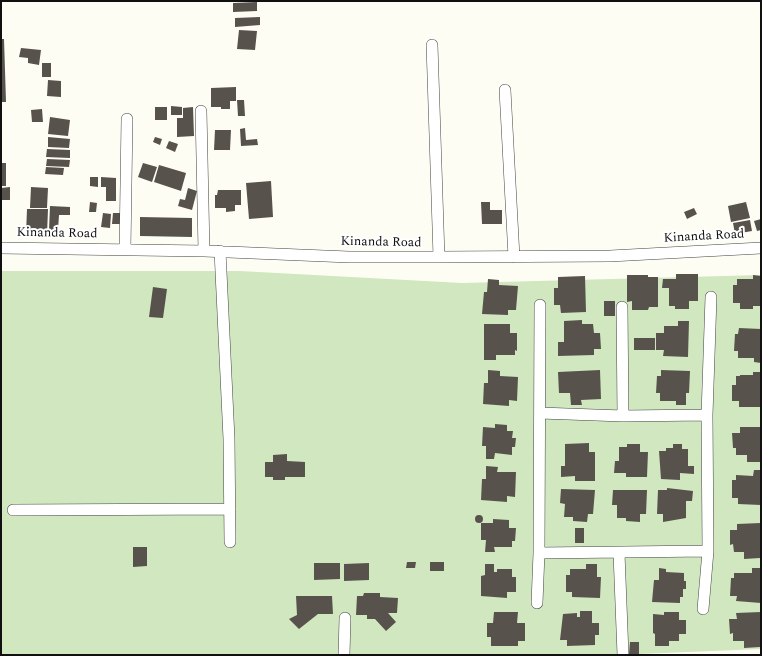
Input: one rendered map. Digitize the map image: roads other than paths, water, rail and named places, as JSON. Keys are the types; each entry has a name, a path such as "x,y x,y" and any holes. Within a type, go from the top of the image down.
{"street":[{"path":"432,45 439,257"},
{"path":"505,90 514,257"},
{"path":"201,111 204,250"},
{"path":"125,249 127,120"},
{"name":"Kinanda Road","path":"1,248 204,250 220,252 349,257 514,257 610,256 761,248"},
{"path":"220,252 229,439 230,542"},
{"path":"703,609 708,551 707,415 711,297"},
{"path":"537,603 540,305"},
{"path":"622,307 623,416"},
{"path":"540,413 623,416 707,415"},
{"path":"13,510 230,509"},
{"path":"538,553 708,551"},
{"path":"619,553 624,655"},
{"path":"344,655 345,618"}]}
